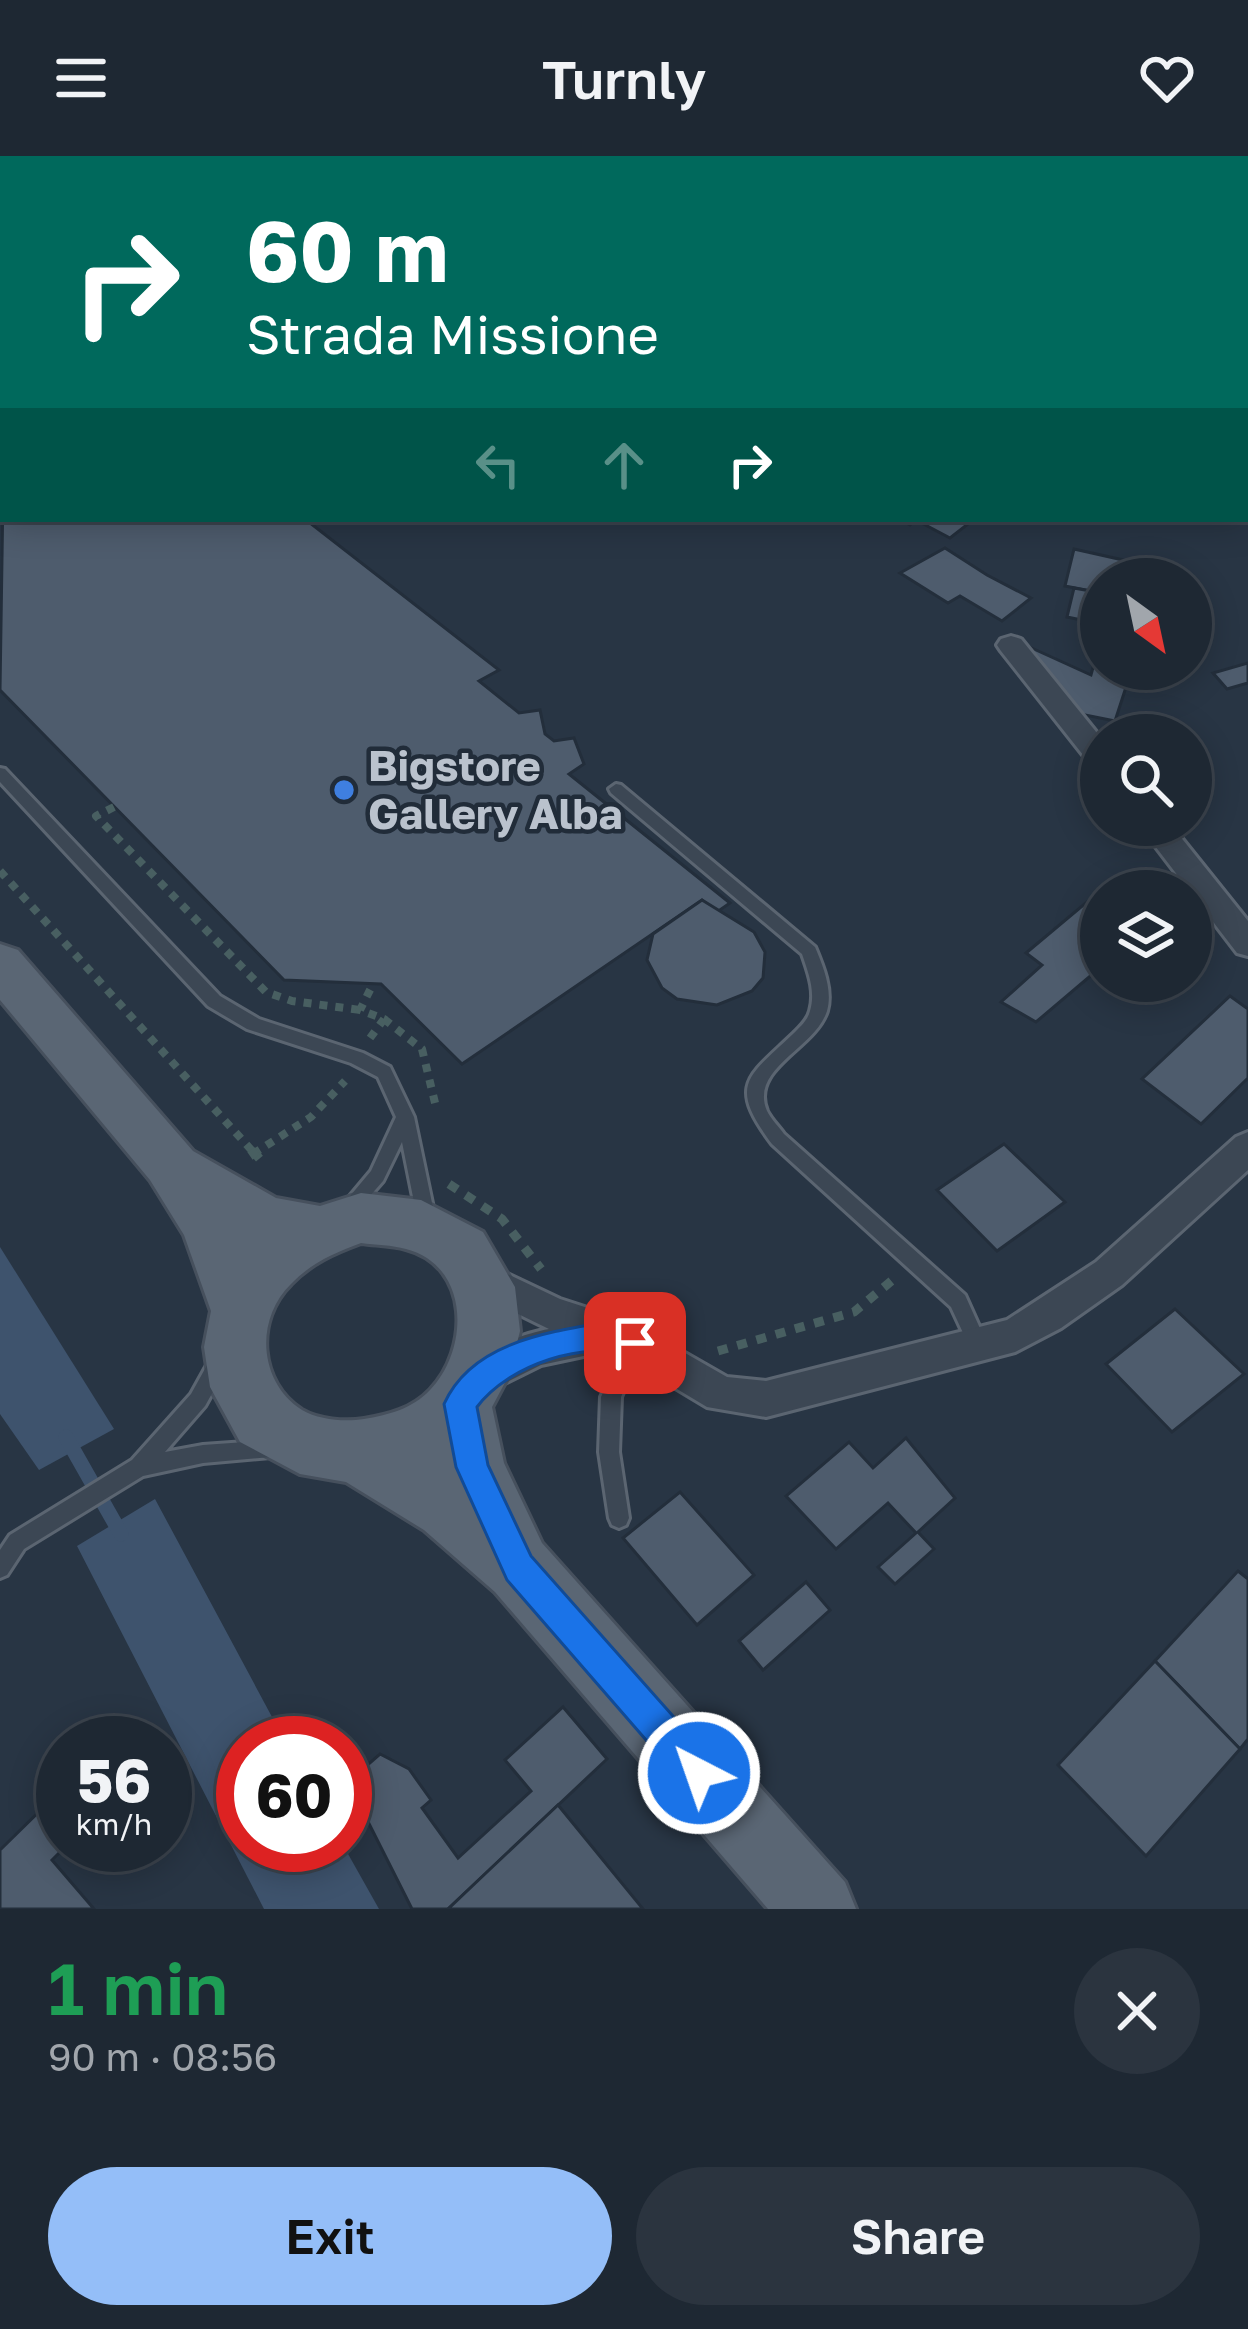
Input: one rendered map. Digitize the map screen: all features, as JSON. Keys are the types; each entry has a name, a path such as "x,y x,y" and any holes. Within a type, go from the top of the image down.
{"main road":[{"path":"0,964 170,1163 210,1225 237,1322 236,1372 250,1404 274,1429 333,1449 448,1507 519,1568 818,1909"},
{"path":"170,1163 265,1222 326,1227 435,1201 482,1278 492,1310 491,1344 470,1391 432,1429 396,1445 333,1449"},
{"path":"237,1322 257,1276 284,1249 326,1227"},
{"path":"470,1391 472,1467 519,1568"}],"street":[{"path":"1011,645 1080,732"},
{"path":"1171,846 1248,944"},
{"path":"482,1278 551,1312 627,1339 722,1394 766,1399 1015,1336 1045,1319 1169,1225 1248,1147"},
{"path":"470,1391 535,1349 627,1339"}],"lane":[{"path":"0,773 214,1000 253,1024 357,1058 384,1072 435,1201"},
{"path":"616,789 809,951 821,974 825,1003 815,1024 773,1060 754,1089 757,1109 778,1138 958,1300 978,1344"},
{"path":"326,1227 376,1176 405,1118"},
{"path":"0,1568 16,1542 139,1467 198,1400 237,1322"},
{"path":"619,1518 609,1452 611,1397 627,1339"},
{"path":"139,1467 203,1454 333,1449"}],"path":[{"path":"114,806 96,816 266,992 292,1001 360,1010 384,1019 422,1049 436,1114"},
{"path":"0,871 277,1179"},
{"path":"360,1010 373,984"},
{"path":"369,1040 384,1019"},
{"path":"241,1162 311,1118 345,1081"},
{"path":"435,1201 444,1181 480,1198 511,1225 544,1274"},
{"path":"699,1356 854,1312 915,1262"}],"water":[{"path":"0,1247 114,1429 39,1470 0,1414"},
{"path":"155,1499 272,1716 216,1716 216,1816 192,1769 192,1716 165,1716 77,1546"},
{"path":"245,1872 358,1872 379,1909 264,1909"}],"building":[{"name":"Bigstore Gallery Alba","path":"3,522 309,522 499,670 479,681 519,713 540,710 545,734 554,741 574,738 584,764 569,774 730,903 717,912 702,900 462,1064 381,984 284,980 0,690"},
{"path":"920,522 968,524 950,538"},
{"path":"945,548 1031,598 1002,621 960,596 948,603 900,573"},
{"path":"1074,549 1114,558 1080,558 1080,589 1065,586"},
{"path":"1074,588 1080,589 1080,620 1067,617"},
{"path":"1025,645 1080,670 1080,690 1125,690 1117,714 1080,714"},
{"path":"1248,663 1248,683 1227,689 1213,673"},
{"path":"702,900 754,932 765,952 763,978 752,991 717,1005 677,999 662,988 647,960 653,934"},
{"path":"1080,908 1080,985 1036,1022 1001,1002 1042,965 1026,953"},
{"path":"1230,996 1248,1009 1248,1078 1201,1124 1142,1079"},
{"path":"1004,1144 1065,1202 997,1251 937,1190"},
{"path":"1175,1309 1244,1374 1172,1432 1106,1364"},
{"path":"906,1438 955,1498 918,1532 934,1549 895,1584 878,1567 916,1533 888,1503 836,1549 786,1496 849,1442 873,1468"},
{"path":"680,1492 754,1575 697,1625 623,1538"},
{"path":"1238,1571 1248,1579 1248,1739 1240,1749 1155,1661"},
{"path":"806,1582 830,1610 763,1670 739,1641"},
{"path":"1155,1661 1240,1749 1146,1856 1058,1765"},
{"path":"563,1707 607,1759 448,1909 412,1909 372,1830 372,1761 380,1754 409,1769 431,1800 422,1808 458,1858 531,1791 505,1760"},
{"path":"558,1805 643,1909 448,1909 487,1872"},
{"path":"36,1815 36,1872 62,1872 94,1909 0,1909 0,1850"}],"waterway":[{"path":"66,1437 121,1534"}],"place":[{"name":"Bigstore Gallery Alba","path":"344,790"}],"route":[{"path":"635,1343 618,1334 585,1336 535,1349 479,1378 460,1404 472,1467 519,1568 699,1773"}]}
